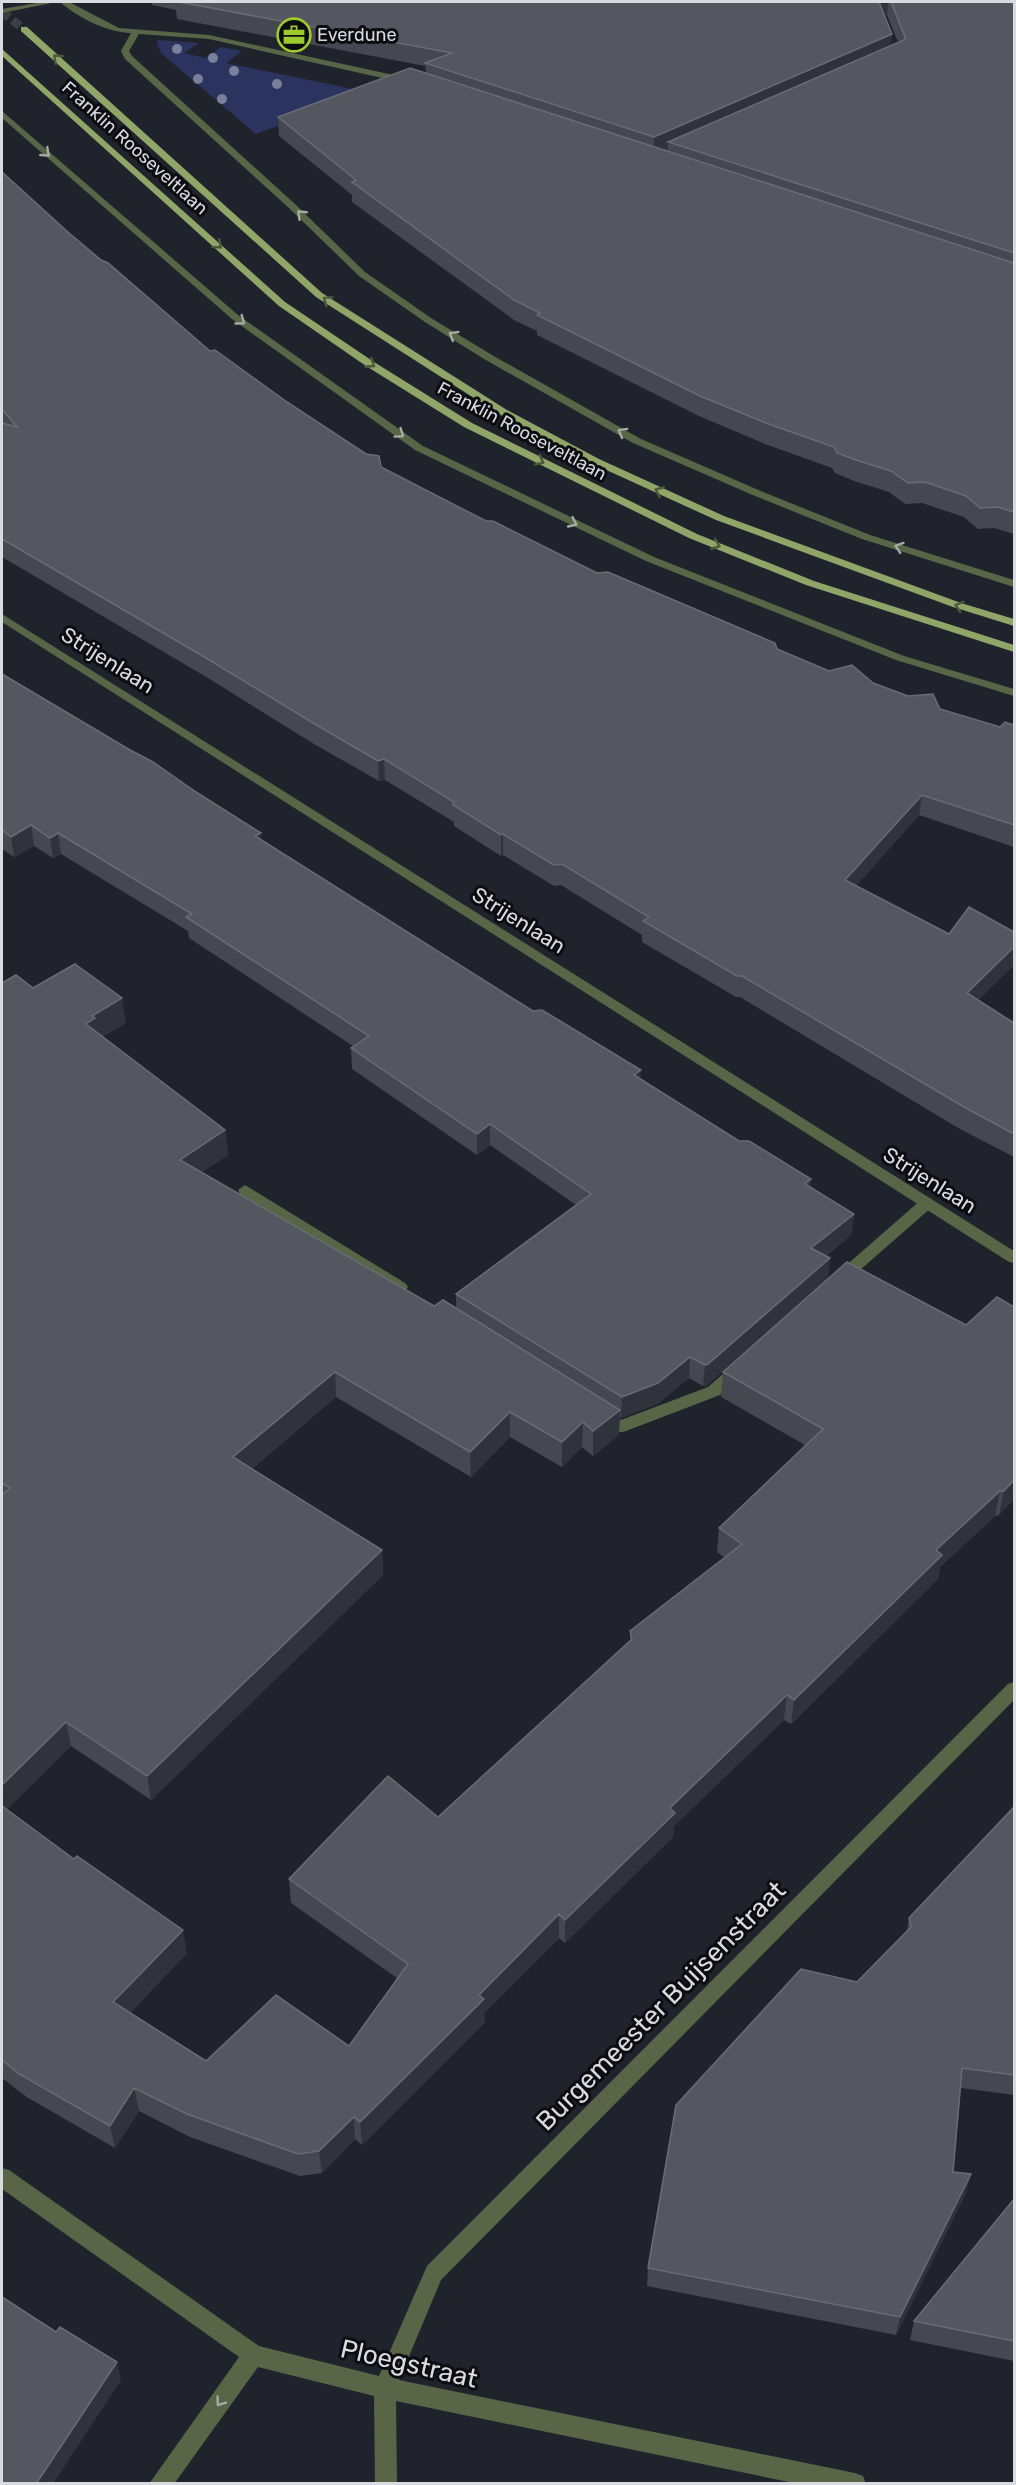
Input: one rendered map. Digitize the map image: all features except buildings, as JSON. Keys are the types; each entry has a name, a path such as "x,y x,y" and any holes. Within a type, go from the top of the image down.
{"main road":[{"name":"Franklin Rooseveltlaan","path":"24,29 319,295 503,412 595,461 720,518 957,605 1014,623"},
{"name":"Franklin Rooseveltlaan","path":"2,52 282,304 370,364 468,425 693,536 810,583 1014,649"}],"street":[{"path":"2,11 53,2"},
{"path":"64,2 104,25 135,33 209,37 418,84"},
{"path":"135,33 125,51 128,57 293,207 362,274 428,320 637,441 866,537 1014,584"},
{"path":"2,114 235,317 419,448 650,559 900,658 1014,693"},
{"name":"Strijenlaan","path":"2,617 1014,1258"},
{"path":"245,1190 417,1299"},
{"path":"830,1289 927,1203"},
{"path":"590,1407 620,1426 714,1390 750,1359"},
{"name":"Burgemeester Buijsenstraat","path":"385,2388 434,2273 1014,1689"},
{"name":"Ploegstraat","path":"2,2177 254,2355 385,2388 855,2484"},
{"path":"160,2484 254,2355"},
{"path":"385,2388 386,2484"}],"shaded area":[{"path":"157,40 199,43 184,53 205,58 221,47 242,51 226,63 363,91 365,94 256,134 162,54"}],"tunnel":[{"path":"2,12 24,29"}],"place":[{"name":"Everdune","path":"294,35"}]}
